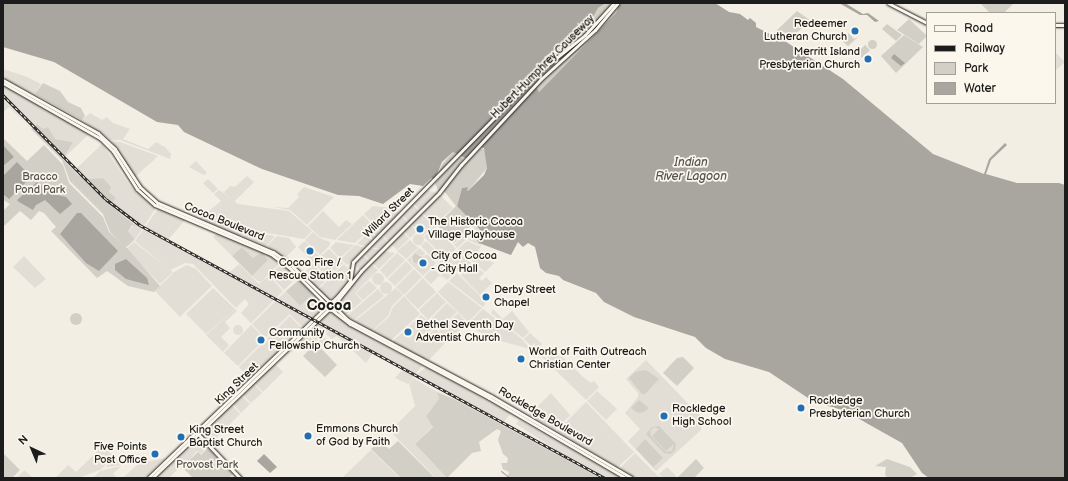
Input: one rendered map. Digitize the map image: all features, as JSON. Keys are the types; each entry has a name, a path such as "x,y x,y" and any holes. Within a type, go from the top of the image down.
{"main road":[{"name":"Hubert Humphrey Causeway","path":"458,157 550,62 585,36 613,5 618,3"},
{"path":"888,3 926,22"},
{"name":"Hubert Humphrey Causeway","path":"418,214 439,193 465,161 556,64 587,38 613,5"},
{"path":"3,82 42,102"},
{"name":"Cocoa Boulevard","path":"3,82 18,88 42,102 107,143 128,177 149,200 174,214 206,224 263,249 288,266 329,306 366,333 385,344 447,374"},
{"name":"Cocoa Boulevard","path":"42,102 82,123 107,143 118,153 142,190 161,205 257,248 269,250 293,267 329,306 371,332 447,374"},
{"path":"68,118 82,123"},
{"name":"Willard Street","path":"345,288 350,281 352,263 458,157"},
{"path":"118,160 129,172"},
{"path":"128,177 142,190"},
{"name":"King Street","path":"152,478 269,366 290,342 329,306 336,302 356,276 418,214"},
{"name":"King Street","path":"148,478 280,354 329,306 345,288"},
{"path":"336,302 337,311"},
{"path":"366,333 371,332"},
{"path":"385,344 390,342"},
{"path":"392,347 397,346"},
{"name":"Rockledge Boulevard","path":"447,374 460,379 526,416 632,478"},
{"name":"Rockledge Boulevard","path":"447,374 454,380 520,416 626,478"},
{"path":"454,380 460,379"},
{"path":"520,416 526,416"},
{"path":"198,434 240,478"},
{"path":"580,451 586,451"},
{"path":"588,456 594,456"}],"shaded area":[{"path":"1056,53 1065,62 1056,70"},
{"path":"3,69 27,77 41,84 35,94 3,78"},
{"path":"3,86 42,106 89,134 63,159 73,142 55,139 46,127 43,130 37,124 34,126 3,95"},
{"path":"3,100 31,128 9,107 3,112"},
{"path":"90,113 102,120 107,117 113,123 130,129 123,139 148,149 156,142 165,147 171,154 170,159 120,140 111,140 82,120"},
{"path":"112,141 120,142 158,156 135,177"},
{"path":"102,144 130,186 156,208 134,241 128,246 131,243 131,235 128,231 135,223 110,205 109,192 103,178 90,179 74,171"},
{"path":"196,161 207,173 204,175 189,167"},
{"path":"247,176 254,182 234,202 220,189 224,192 230,186 235,187"},
{"path":"208,179 218,189 213,193 203,183"},
{"path":"304,187 334,197 307,225 290,210 273,207 288,208 299,197 297,194"},
{"path":"219,190 238,204 289,211 312,231 304,239 250,230 240,236 199,219 221,201 214,194"},
{"path":"426,190 438,193 421,211 413,203"},
{"path":"439,194 453,208 434,225 422,212"},
{"path":"412,204 420,212 409,222 402,214"},
{"path":"373,206 393,208 400,214 381,232 364,214"},
{"path":"158,209 185,220 168,240 230,272 239,264 259,284 269,276 283,291 251,323 241,313 249,304 245,299 236,308 193,264 185,263 170,270 135,241"},
{"path":"323,211 339,227 346,220 352,224 335,240 320,237 308,226"},
{"path":"421,213 433,225 423,236 410,223"},
{"path":"363,215 373,226 355,243 337,240"},
{"path":"401,215 408,223 389,242 382,234"},
{"path":"409,224 417,231 410,238 403,230"},
{"path":"474,224 479,230 475,237 482,246 468,240 476,231 472,226"},
{"path":"434,226 456,249 446,259 424,237"},
{"path":"374,227 380,233 368,247 357,244"},
{"path":"469,230 473,233 457,248 454,245"},
{"path":"402,231 409,239 397,250 390,243"},
{"path":"250,232 275,236 266,246 242,236"},
{"path":"313,232 320,238 330,242 330,245 320,255 305,240"},
{"path":"217,233 261,251 281,262 261,282 258,281 252,276 268,260 265,255 253,258 242,247 232,256 213,237"},
{"path":"418,233 422,235 424,239 422,243 418,245 414,243 412,239 414,235"},
{"path":"381,235 388,243 382,249 369,247"},
{"path":"277,236 289,238 296,247 285,258 267,246"},
{"path":"410,240 418,248 406,259 397,251"},
{"path":"305,241 319,256 313,262 298,247"},
{"path":"426,241 442,257 437,262 421,246"},
{"path":"467,241 481,247 475,254 494,263 485,272 458,249"},
{"path":"134,242 173,272 160,284 128,251 127,248"},
{"path":"336,242 354,245 340,258 330,248"},
{"path":"355,245 366,248 347,265 341,259"},
{"path":"368,248 381,250 370,261 363,253"},
{"path":"419,248 425,253 422,256 415,253 411,257 412,262 419,265 418,263 427,254 436,263 423,276 407,260"},
{"path":"329,249 343,263 335,271 321,256"},
{"path":"458,250 471,263 460,274 447,260"},
{"path":"382,251 395,253 379,269 371,262"},
{"path":"397,253 405,260 387,278 380,270"},
{"path":"362,254 369,262 361,270 353,263"},
{"path":"24,256 46,279 35,288 13,267"},
{"path":"320,257 334,272 328,278 314,263"},
{"path":"443,258 456,272 447,280 434,268"},
{"path":"406,261 413,268 395,286 388,279"},
{"path":"282,263 297,277 284,290 270,275"},
{"path":"370,263 378,270 355,293 362,301 346,315 336,308 337,303"},
{"path":"313,264 327,279 317,289 303,274"},
{"path":"344,264 350,271 350,278 347,284 330,301 318,290"},
{"path":"472,264 484,273 479,278 482,281 486,277 492,283 480,295 461,275"},
{"path":"187,265 196,269 212,286 180,317 155,291 174,272"},
{"path":"433,268 446,280 439,276 431,284 424,277"},
{"path":"414,269 422,277 404,295 396,287"},
{"path":"380,273 383,274 383,284 376,285 373,284 372,277 373,274"},
{"path":"457,273 486,302 483,307 449,281"},
{"path":"423,278 436,292 418,309 405,296"},
{"path":"369,281 377,288 363,300 356,293"},
{"path":"388,282 391,283 391,293 384,294 381,293 380,286 381,283"},
{"path":"448,282 482,308 468,322 438,292"},
{"path":"213,288 235,309 206,334 186,314"},
{"path":"396,288 403,295 392,306 388,316 372,331 355,321"},
{"path":"378,289 384,296 354,320 347,316"},
{"path":"286,291 300,306 313,294 324,306 302,327 290,314 265,338 252,324"},
{"path":"437,293 446,302 428,320 419,310"},
{"path":"404,296 420,314 390,341 373,331 389,317 393,307"},
{"path":"447,303 457,312 438,330 429,321"},
{"path":"235,309 237,311 225,322 230,328 221,337 229,345 223,352 206,335"},
{"path":"483,309 522,339 530,349 493,339 477,331 469,323"},
{"path":"493,309 503,319 512,311 529,332 523,338 491,313"},
{"path":"329,311 360,332 422,366 408,384 395,378 403,369 372,354 366,363 337,336 332,339 326,334 329,330 315,341 307,332"},
{"path":"458,313 467,323 448,341 439,331"},
{"path":"421,315 434,327 413,351 435,328 447,341 428,361 392,342 403,332 412,341 404,331"},
{"path":"290,316 301,328 278,351 267,339"},
{"path":"236,325 240,325 242,326 242,334 236,335 233,332 233,328"},
{"path":"251,325 265,339 238,366 224,353"},
{"path":"306,333 315,342 307,350 298,341"},
{"path":"530,333 542,344 537,349 540,355 524,339"},
{"path":"323,337 328,342 323,347 318,342"},
{"path":"266,340 277,352 249,378 239,367"},
{"path":"554,352 560,357 562,356 591,383 594,381 599,387 586,400 541,356 547,358"},
{"name":"Rockledge High School","path":"646,360 703,419 701,430 656,471 628,441 640,429 625,413 638,397 638,393 626,379"},
{"path":"274,363 283,372 263,392 254,383"},
{"path":"426,367 511,413 504,422 415,377"},
{"path":"413,378 437,392 439,399 426,416 433,426 415,444 447,478 436,478 390,431 415,406 409,383"},
{"path":"253,383 262,393 251,403 242,394"},
{"path":"597,391 617,409 606,420 587,401"},
{"path":"551,393 570,415 585,401 555,430 529,415"},
{"path":"241,395 250,404 241,413 232,403"},
{"path":"586,402 634,452 618,467 557,431"},
{"path":"231,404 240,414 225,429 215,419"},
{"path":"214,420 224,430 210,444 200,434"},
{"path":"519,420 621,478 600,478 550,450 552,447 516,424"},
{"path":"197,437 207,448 201,454 197,451 181,466 174,459"},
{"path":"103,446 114,457 100,470 78,478 55,478 68,465 76,472"},
{"path":"371,450 400,478 342,478 343,477"},
{"path":"635,453 661,478 637,478 620,468"},
{"path":"115,457 122,465 107,467 107,465"},
{"path":"165,458 145,478 123,478 138,464"},
{"path":"173,460 180,467 169,478 154,478"},
{"path":"121,466 113,474 117,478 93,478 100,471"},
{"path":"667,467 676,476 675,478 662,478 659,474"},
{"path":"24,470 33,478 16,478"}],"green space":[{"path":"606,3 615,3 618,8 616,13 539,92 537,88 550,66 544,57 573,40 585,29 598,8"},
{"path":"980,3 1014,3 1005,12 989,12"},
{"path":"797,11 811,21 786,41 774,33"},
{"path":"909,19 926,35 926,37 919,44 897,30"},
{"path":"887,24 902,35 896,41 882,29"},
{"path":"848,33 854,39 858,37 848,46 841,40"},
{"path":"904,35 923,47 896,73 881,56"},
{"path":"872,39 877,44 872,49 867,44"},
{"path":"865,45 870,50 862,58 858,52"},
{"path":"43,83 60,91 68,102 81,108 85,116 82,120 35,94"},
{"path":"37,124 43,129 48,127 55,139 73,142 63,159 78,175 90,179 103,178 111,187 109,192 116,198 110,205 136,226 132,225 128,231 134,239 128,246 125,247 110,232 103,214 70,181 62,160 31,129"},
{"name":"Bracco Pond Park","path":"3,138 27,161 44,145 63,165 69,183 103,217 109,232 127,248 160,286 154,292 128,286 107,271 97,278 51,231 56,227 44,213 39,211 31,220 20,211 3,227 3,211 10,204 3,200"},
{"path":"480,147 486,151 487,168 469,190 467,191 468,187 462,188 457,206 474,223 454,243 437,225 456,206 444,191 467,158"},
{"path":"453,152 458,155 436,177 443,163"},
{"path":"460,156 464,159 439,192 435,183"},
{"path":"242,247 253,258 262,252 268,260 252,276 232,256"},
{"path":"415,253 422,257 426,254 417,263 419,265 413,262 412,257"},
{"path":"299,280 313,294 300,306 286,291"},
{"path":"74,313 78,313 82,319 78,325 74,325 70,321 70,317"},
{"path":"316,343 337,365 325,377 303,356"},
{"path":"683,357 694,368 677,386 663,373 677,358"},
{"path":"646,370 659,379 645,394 642,394 629,378 635,372"},
{"path":"437,392 456,400 600,478 507,478 509,472 503,469 501,463 507,463 508,458 503,454 498,440 501,431 497,429 479,442 481,451 472,453 447,478 415,444 433,427 426,416 439,399"},
{"path":"639,400 649,408 644,412 638,413 631,408"},
{"path":"659,426 676,444 675,450 671,454 664,453 646,434 652,427","holes":["654,427 659,429 652,436 666,451 674,444 672,451 666,452 651,436 650,431"]},
{"path":"645,439 663,458 653,467 636,449"},
{"path":"380,440 389,449 398,441 435,478 401,478 371,449"},
{"name":"Provost Park","path":"208,448 233,474 229,478 193,478 182,467 198,452 201,455"},
{"path":"197,451 182,467 181,466"},
{"path":"3,453 20,470 12,478 3,478"},
{"path":"696,459 704,468 694,478 677,478"},
{"path":"887,459 910,467 917,474 910,478 888,478 885,475 886,467 875,466"}],"water":[{"name":"Indian River Lagoon","path":"3,3 606,3 598,8 586,29 573,40 544,57 550,66 537,88 539,92 616,13 618,8 615,3 715,3 729,12 740,14 748,20 750,18 756,23 756,27 770,34 774,34 843,79 933,154 984,174 989,159 1005,143 1007,145 991,160 986,174 1017,183 1059,183 1065,185 1065,478 929,478 922,473 902,443 846,411 814,402 769,372 725,359 706,348 695,337 634,317 604,302 596,293 563,280 559,276 546,273 540,268 535,247 528,243 523,247 518,242 511,255 479,243 475,237 480,230 457,206 462,188 468,187 467,191 469,190 484,175 487,168 484,148 480,147 467,159 453,152 442,162 435,179 431,178 423,186 410,184 383,204 359,196 338,195 262,169 184,132 178,125 157,122 54,62 3,47"},
{"path":"839,3 845,3 863,14 868,13 879,21 875,22 867,15 860,15"},
{"path":"894,54 905,63 901,66 891,58"},
{"path":"3,145 14,157 3,166"},
{"path":"17,162 31,177 9,199 3,194 3,176"},
{"path":"37,182 53,194 66,197 72,204 60,214 45,200 36,205 33,210 17,200"},
{"path":"77,213 81,213 118,251 99,271 86,263 60,234"},
{"path":"126,259 147,278 149,285 126,279 115,270 115,264"},
{"path":"264,454 277,467 270,473 257,461"}],"waterway":[{"path":"1056,27 1062,27"},
{"path":"501,471 510,478"}],"railway":[{"path":"3,95 106,199 140,225 605,478"}],"place":[{"name":"Redeemer Lutheran Church","path":"855,31"},
{"name":"Merritt Island Presbyterian Church","path":"868,59"},
{"name":"The Historic Cocoa Village Playhouse","path":"420,229"},
{"name":"Cocoa Fire / Rescue Station 1","path":"310,251"},
{"name":"City of Cocoa - City Hall","path":"423,263"},
{"name":"Derby Street Chapel","path":"486,297"},
{"name":"Bethel Seventh Day Adventist Church","path":"408,332"},
{"name":"Community Fellowship Church","path":"261,340"},
{"name":"World of Faith Outreach Christian Center","path":"521,359"},
{"name":"Rockledge Presbyterian Church","path":"801,408"},
{"name":"Rockledge High School","path":"664,416"},
{"name":"Emmons Church of God by Faith","path":"308,436"},
{"name":"King Street Baptist Church","path":"181,437"},
{"name":"Five Points Post Office","path":"155,454"}],"district":[{"name":"Cocoa","path":"329,306"}]}
